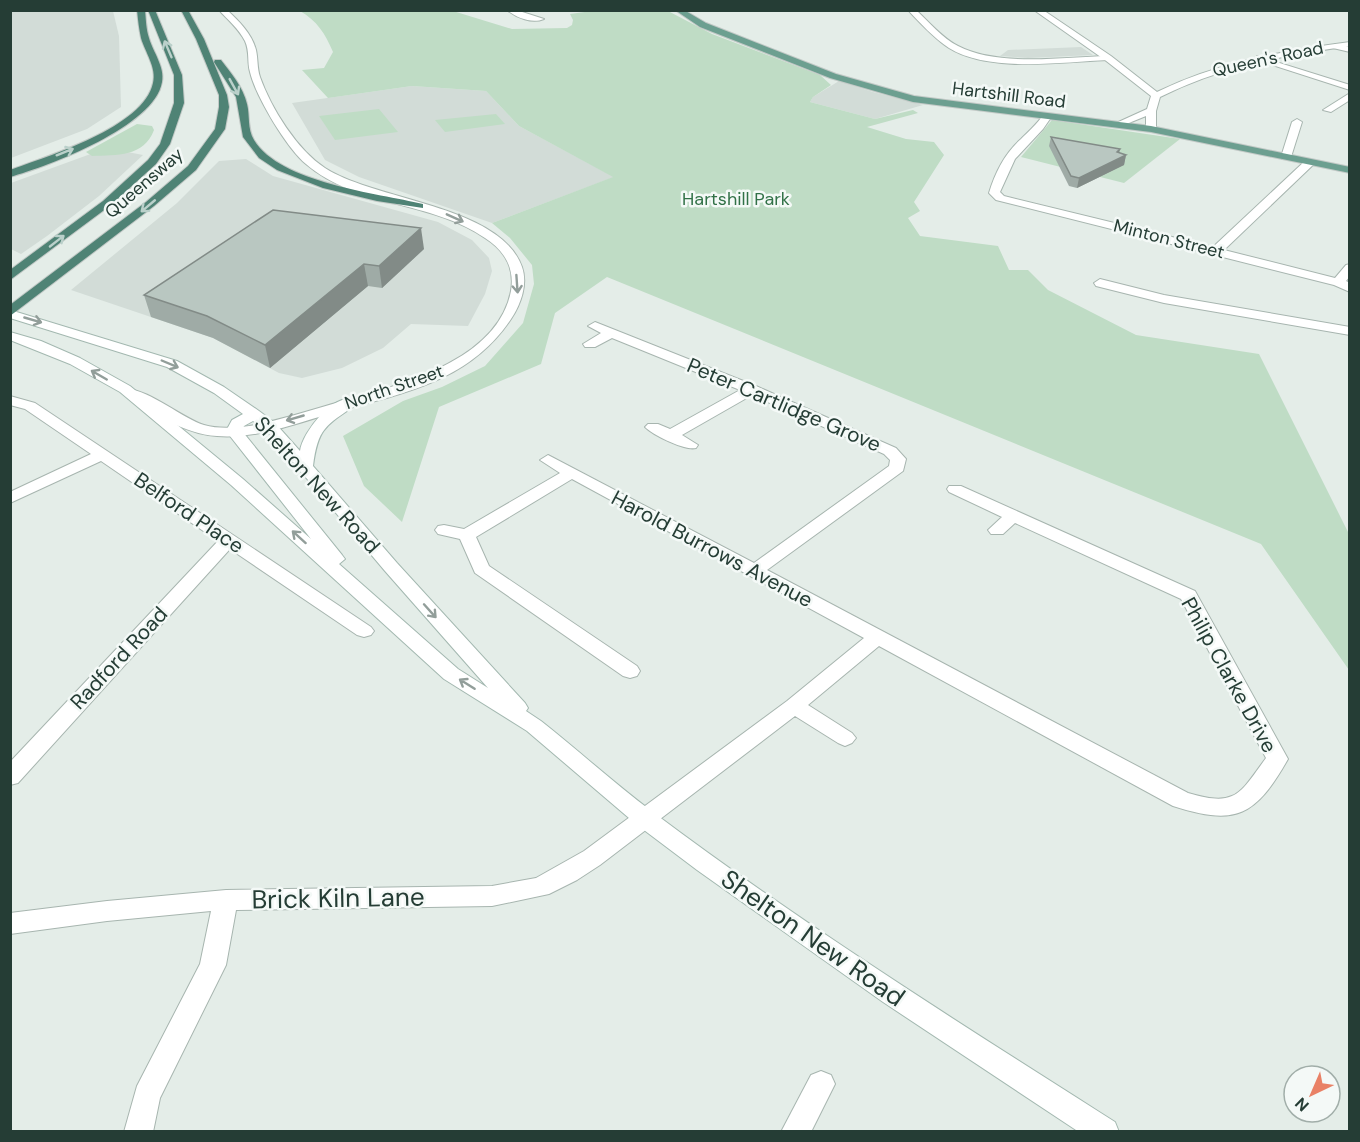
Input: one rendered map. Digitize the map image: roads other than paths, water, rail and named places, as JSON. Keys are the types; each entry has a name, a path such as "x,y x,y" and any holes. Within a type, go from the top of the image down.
{"highway":[{"path":"10,174 98,138 141,109 154,95 158,84 158,73 143,30 141,10"},
{"name":"Queensway","path":"10,276 107,203 152,162 165,144 179,104 178,75 151,10"},
{"name":"Queensway","path":"10,313 192,168 220,129 224,107 223,95 200,39 184,10"},
{"path":"200,39 232,82 242,102 242,118 250,142 270,162 295,174 339,189 419,206"}],"main road":[{"name":"Hartshill Road","path":"678,10 723,34 870,88 938,103 1151,129 1310,162 1348,167"}],"street":[{"name":"North Street","path":"125,390 192,426 219,432 270,426 433,378 483,348 501,327 518,296 516,266 508,250 474,227 448,214 334,178 299,155 288,141 253,71 253,51 250,42 235,21 222,10"},
{"path":"510,10 523,16 540,19"},
{"path":"911,10 954,48 973,54 1023,60 1108,58"},
{"path":"1037,10 1108,58 1156,96 1151,111 1151,129"},
{"path":"508,20 523,16"},
{"name":"Queen's Road","path":"1156,96 1199,75 1260,58 1350,44"},
{"path":"1336,46 1350,50"},
{"path":"1260,58 1350,88"},
{"path":"1328,110 1350,96"},
{"path":"1119,124 1151,111"},
{"name":"Minton Street","path":"1047,116 1043,124 1022,142 999,176 994,193 1000,198 1344,285"},
{"path":"1286,156 1297,122"},
{"path":"1216,251 1310,162"},
{"path":"1344,285 1350,268"},
{"path":"1100,283 1164,299 1350,331"},
{"name":"Shelton New Road","path":"10,313 172,364 219,390 270,426 534,726"},
{"name":"Peter Cartlidge Grove","path":"595,326 751,389 890,451 898,459 897,468 754,571"},
{"path":"590,344 611,333"},
{"name":"Shelton New Road","path":"10,336 36,344 75,361 125,390 237,482 451,674 534,726 644,818 892,994 1105,1131"},
{"path":"670,436 751,389"},
{"name":"Belford Place","path":"10,400 30,406 364,631"},
{"path":"305,468 309,440 323,420 351,402"},
{"path":"254,414 237,423 234,431 305,518 359,590"},
{"path":"653,427 690,445"},
{"path":"10,498 102,455"},
{"name":"Harold Burrows Avenue","path":"548,460 877,638"},
{"path":"444,531 467,535 571,473"},
{"name":"Philip Clarke Drive","path":"877,638 1181,800 1209,810 1229,809 1247,801 1277,759 1188,595 955,489"},
{"path":"997,530 1014,515"},
{"path":"467,535 481,569 630,671"},
{"name":"Radford Road","path":"10,777 228,540"},
{"name":"Brick Kiln Lane","path":"10,924 107,911 226,900 492,896 540,887 570,873 794,706 877,638"},
{"path":"794,706 845,738"},
{"path":"138,1131 147,1096 213,965 226,900"},
{"path":"795,1131 821,1084"}],"park label":[{"name":"Hartshill Park","path":"736,199"}]}
